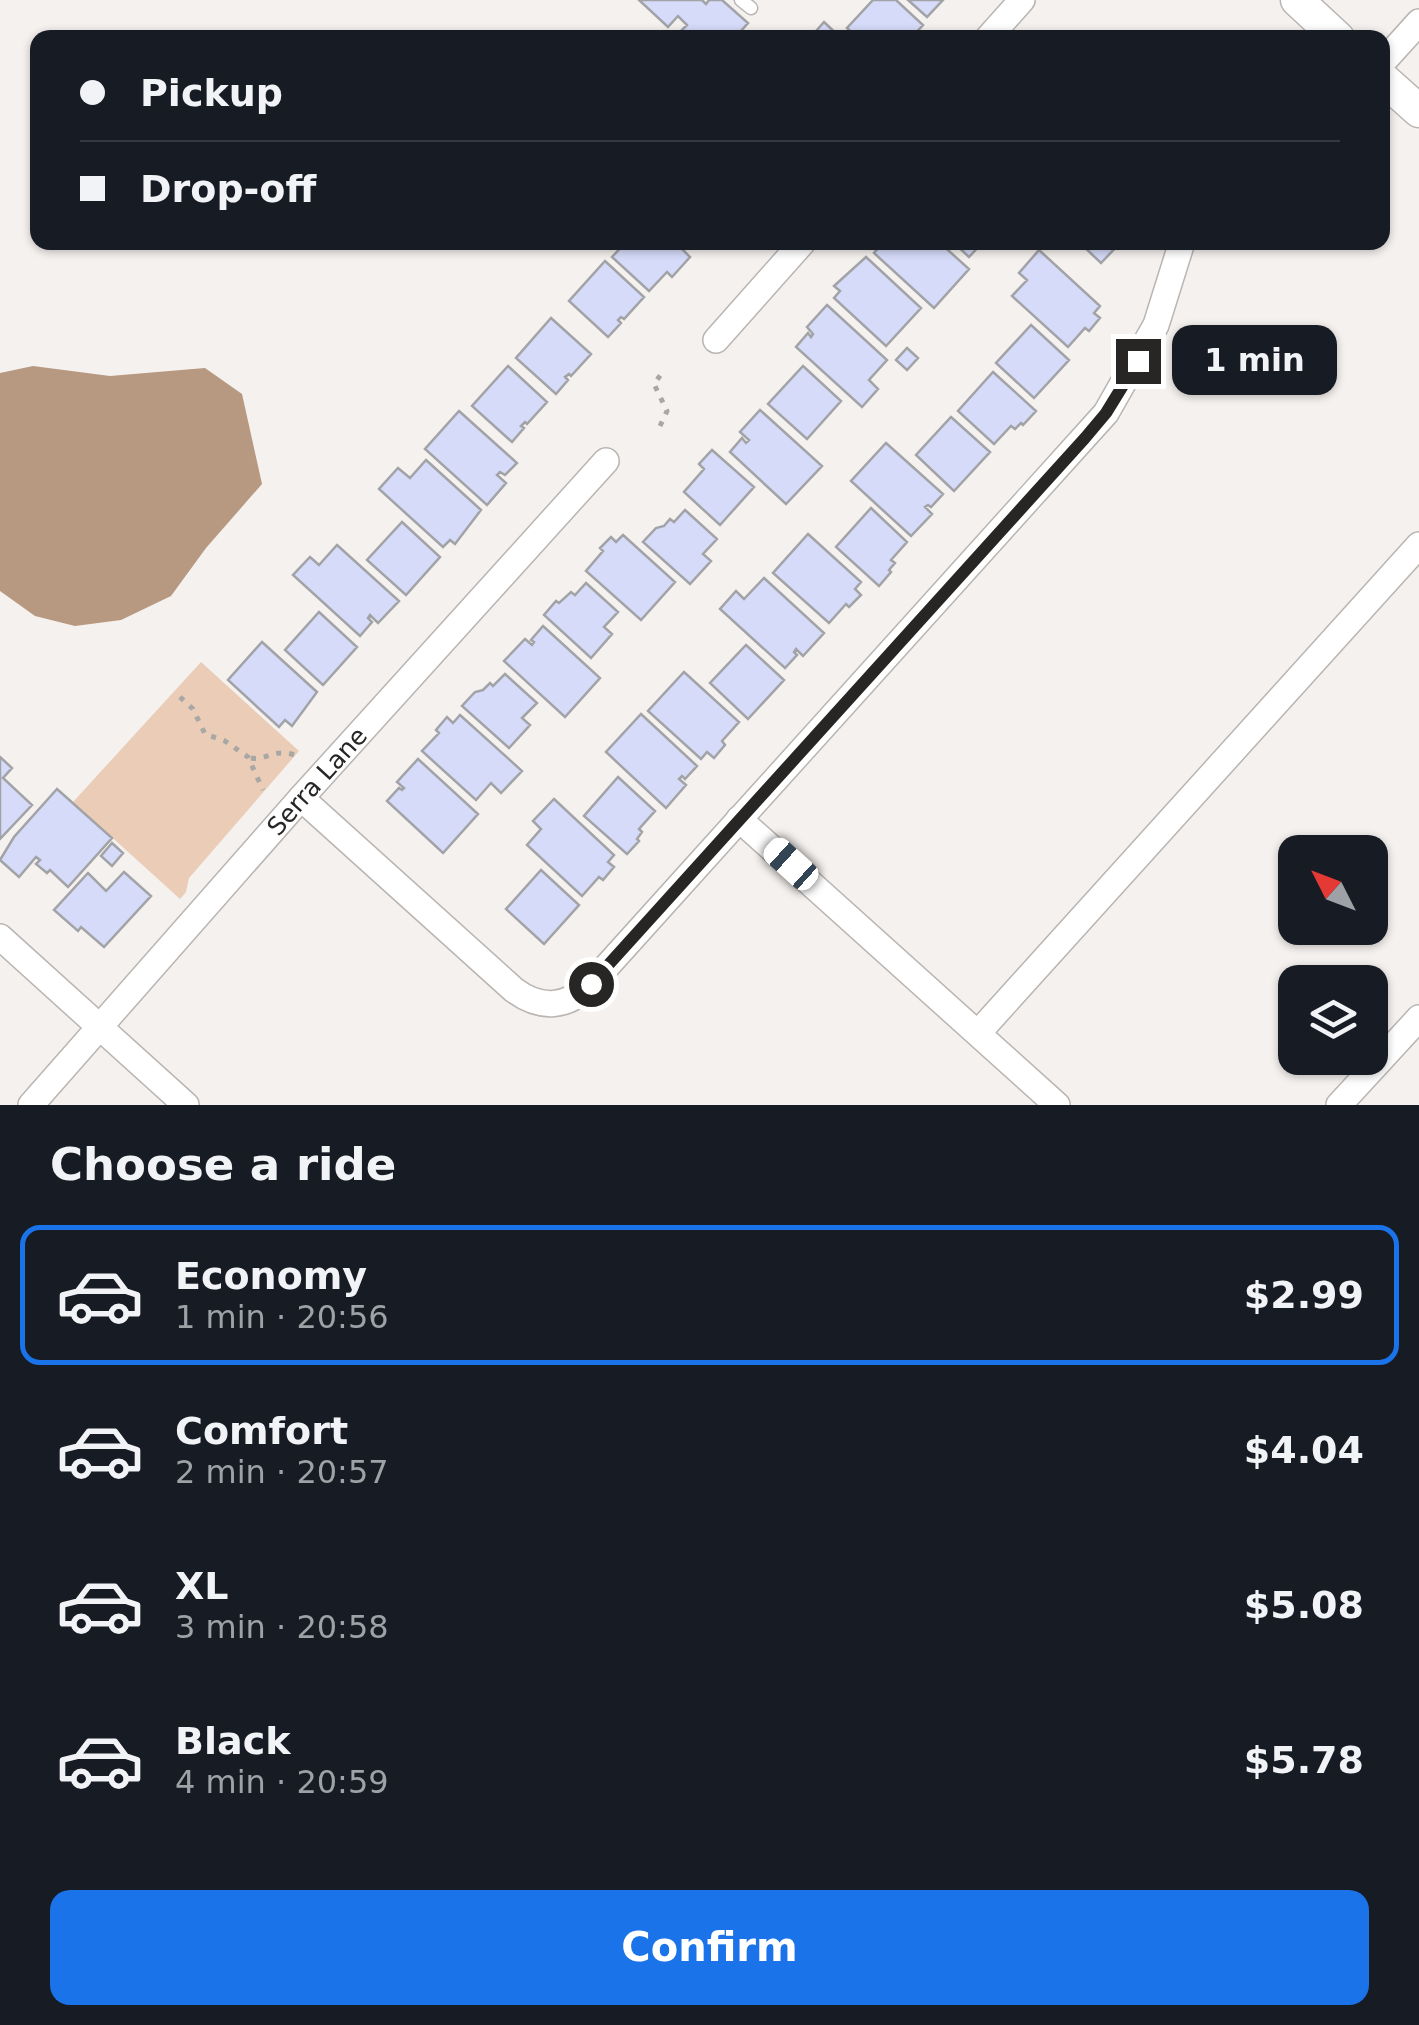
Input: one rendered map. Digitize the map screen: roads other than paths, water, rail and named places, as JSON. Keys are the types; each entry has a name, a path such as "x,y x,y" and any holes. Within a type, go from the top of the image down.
{"street":[{"path":"996,29 1022,0"},
{"path":"1298,0 1330,30"},
{"path":"1390,54 1419,22"},
{"path":"1390,85 1419,111"},
{"path":"716,340 797,250"},
{"path":"301,798 514,990 535,1003 548,1005 562,1004 582,993 1106,413 1156,325 1179,250"},
{"name":"Serra Lane","path":"31,1105 301,798 606,461"},
{"path":"978,1032 1419,545"},
{"path":"740,818 1057,1105"},
{"path":"0,937 186,1105"},
{"path":"1339,1105 1419,1018"}]}
